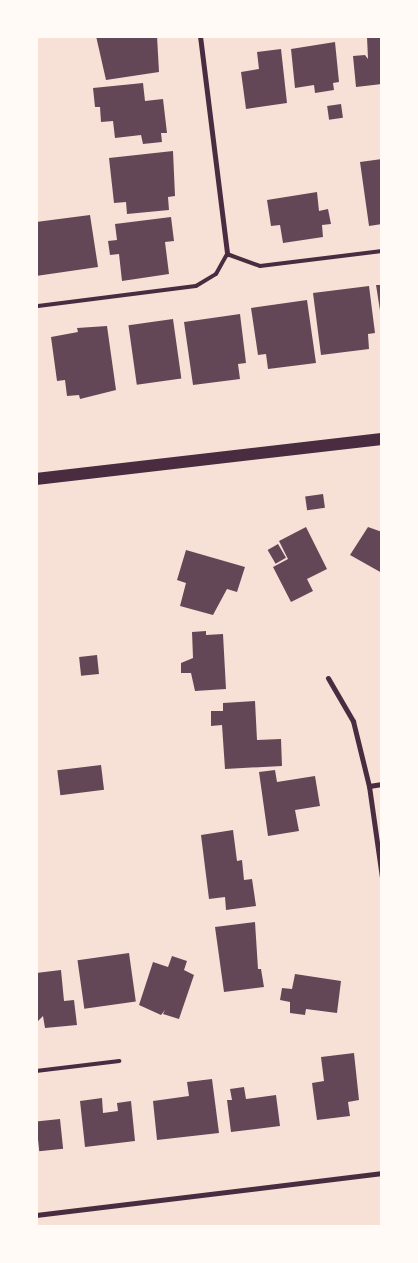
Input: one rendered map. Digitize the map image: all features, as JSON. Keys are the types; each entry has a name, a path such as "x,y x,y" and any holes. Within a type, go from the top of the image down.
{"main road":[{"path":"36,479 382,439"}],"street":[{"path":"200,36 227,254"},
{"path":"328,678 353,721 369,786 382,877"},
{"path":"369,786 382,784"},
{"path":"36,1215 382,1174"}],"lane":[{"path":"38,306 196,286 216,274 227,254 260,266 382,252"},
{"path":"36,1071 119,1061"}],"building":[{"path":"96,36 157,36 159,72 106,80"},
{"path":"382,36 382,84 356,87 353,56 365,55 368,59 367,37"},
{"path":"335,42 339,82 333,83 334,90 315,93 314,85 295,88 291,49"},
{"path":"281,49 287,103 246,109 241,72 259,69 257,52"},
{"path":"143,83 145,101 163,99 167,133 161,133 162,142 143,144 141,135 115,138 113,121 101,122 100,107 95,107 93,88"},
{"path":"341,104 343,118 329,120 327,106"},
{"path":"173,151 175,196 168,197 169,210 127,214 126,202 114,203 109,158"},
{"path":"382,159 382,224 369,226 360,162"},
{"path":"317,192 319,211 328,209 331,224 322,225 323,237 283,243 280,225 271,226 267,200"},
{"path":"90,215 98,267 36,276 36,222"},
{"path":"171,217 174,241 165,242 169,274 122,281 119,254 110,255 108,241 117,240 115,224"},
{"path":"376,285 382,285 382,317 381,317"},
{"path":"369,286 375,333 368,334 369,349 321,355 313,293"},
{"path":"307,300 316,363 268,369 266,354 258,355 251,308"},
{"path":"240,314 246,363 238,364 240,379 193,385 184,322"},
{"path":"173,319 181,378 137,385 128,325"},
{"path":"107,326 116,390 80,399 79,395 67,396 65,380 57,381 51,337 78,332 77,328"},
{"path":"323,494 325,508 307,510 305,497"},
{"path":"306,527 327,569 307,579 313,591 291,602 273,567 288,559 279,541"},
{"path":"368,527 382,532 382,573 350,555"},
{"path":"278,544 286,558 276,564 268,550"},
{"path":"186,550 245,567 237,592 227,589 213,615 180,606 186,583 177,580"},
{"path":"206,631 206,635 223,634 226,689 195,691 191,673 181,673 181,663 193,658 192,632"},
{"path":"97,655 99,674 81,676 79,657"},
{"path":"255,701 257,740 281,739 282,766 225,769 222,725 211,726 211,711 223,711 223,703"},
{"path":"101,765 104,790 60,795 57,770"},
{"path":"275,770 277,782 315,776 320,806 295,810 299,831 268,836 259,772"},
{"path":"233,830 237,861 242,860 244,880 252,879 256,906 226,910 225,897 209,899 201,835"},
{"path":"255,922 258,969 261,969 264,987 224,992 215,927"},
{"path":"129,953 136,1002 84,1009 78,960"},
{"path":"172,956 187,961 184,970 194,975 179,1019 163,1014 165,1010 161,1015 139,1005 153,962 168,967"},
{"path":"61,970 64,1001 74,1000 77,1025 45,1028 43,1016 36,1023 36,973"},
{"path":"295,974 341,981 337,1013 306,1009 305,1015 290,1013 290,1002 280,1000 282,988 292,989"},
{"path":"354,1053 359,1100 348,1102 350,1116 317,1120 312,1083 324,1081 321,1057"},
{"path":"212,1079 219,1133 157,1140 153,1101 189,1096 187,1082"},
{"path":"244,1087 246,1099 276,1095 280,1126 231,1132 227,1100 232,1100 230,1089"},
{"path":"102,1098 103,1113 118,1111 117,1103 131,1101 135,1141 85,1147 80,1101"},
{"path":"60,1119 63,1149 39,1151 36,1122"}]}
